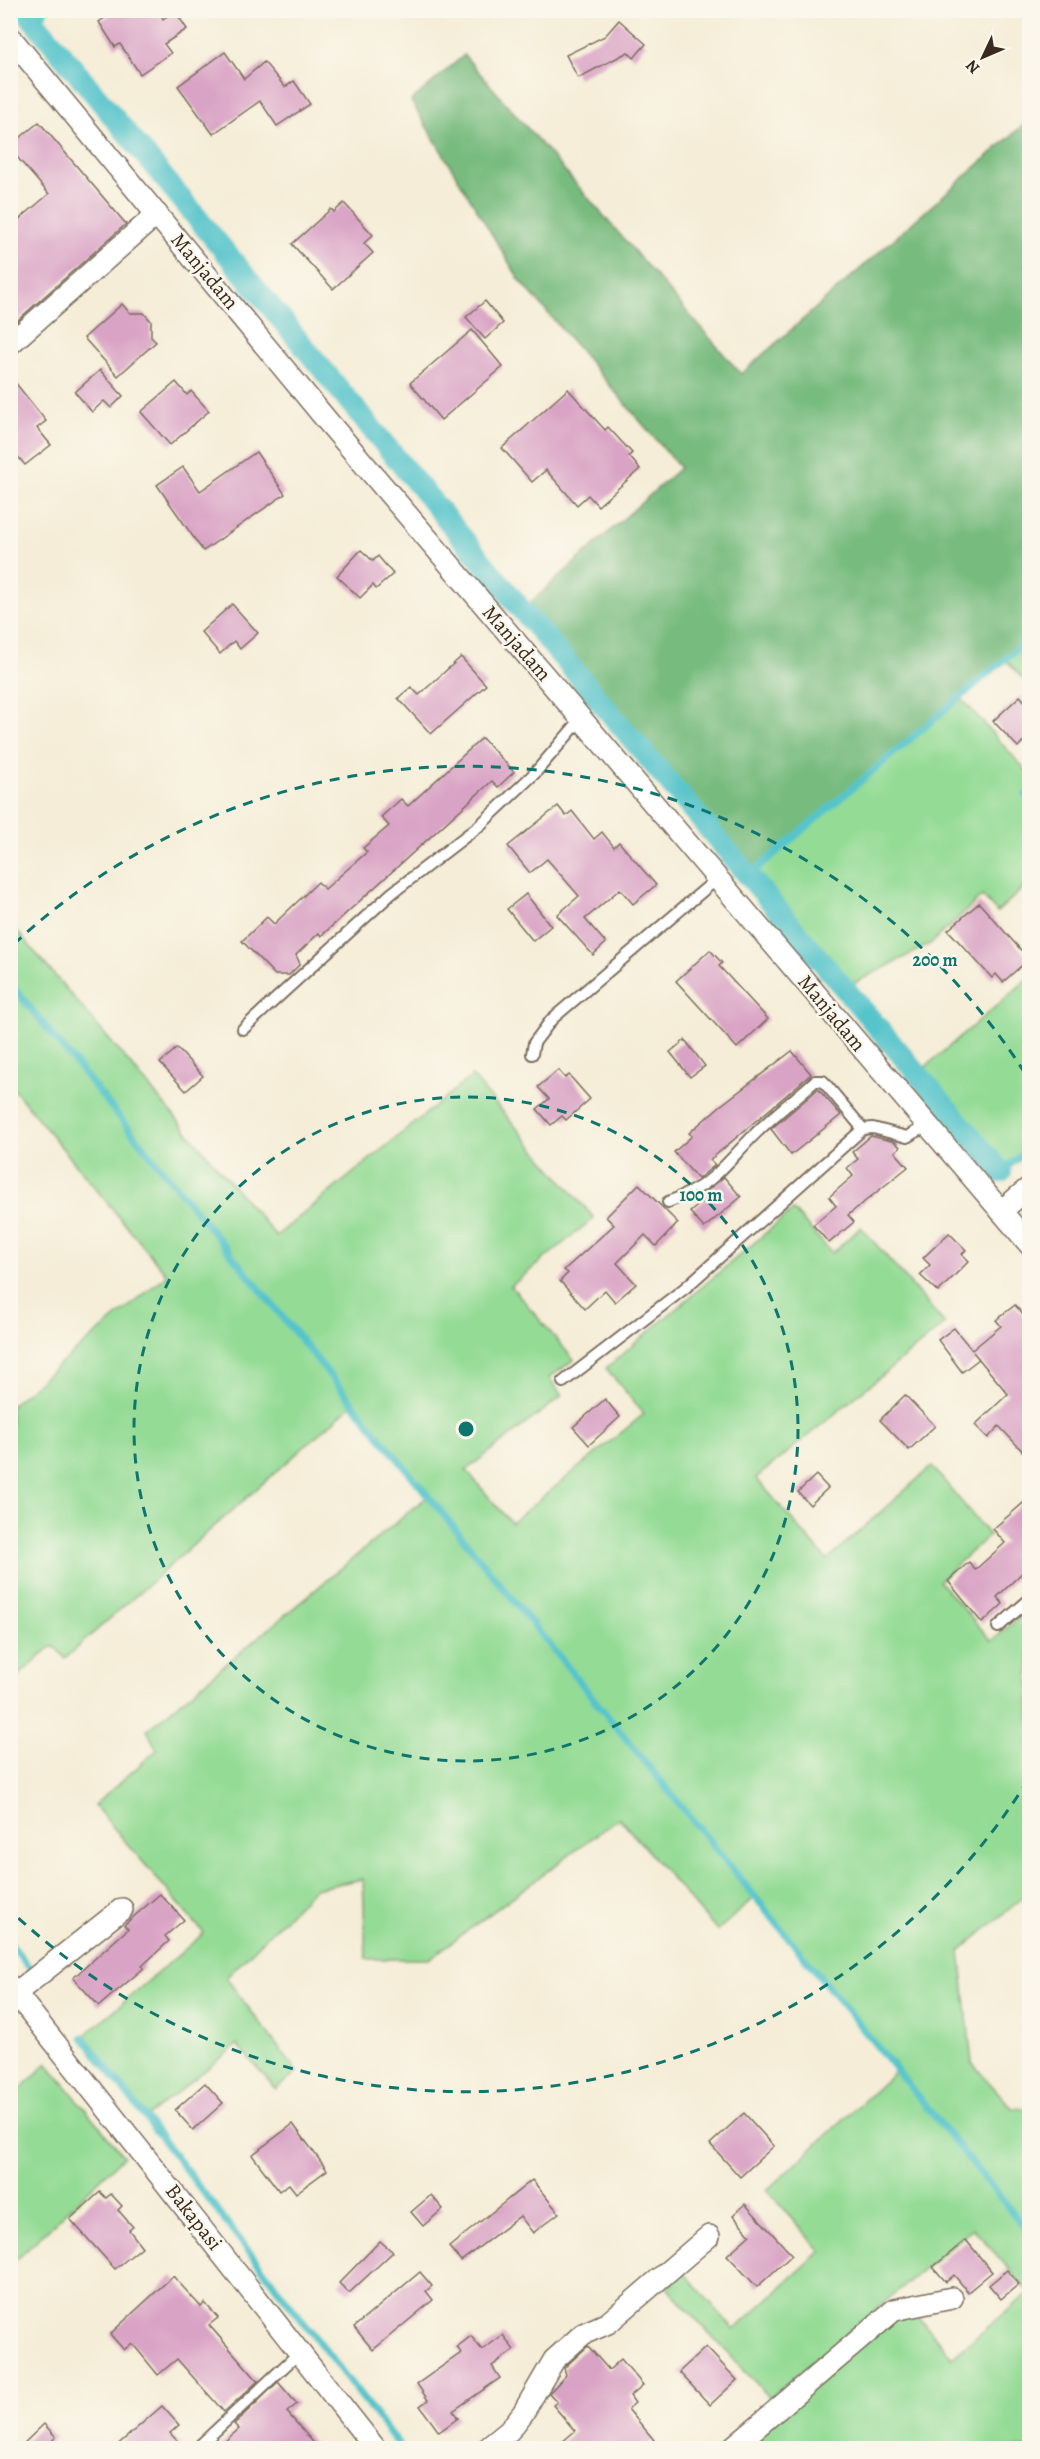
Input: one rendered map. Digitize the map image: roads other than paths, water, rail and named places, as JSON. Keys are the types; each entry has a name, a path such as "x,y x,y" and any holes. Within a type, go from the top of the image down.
{"street":[{"name":"Manjadam","path":"10,37 329,423 1029,1245"},
{"path":"10,344 157,214"},
{"path":"1001,1211 1029,1187"},
{"path":"13,1990 122,1909"},
{"name":"Bakapasi","path":"13,1990 375,2448"},
{"path":"488,2448 516,2422 554,2360 583,2334 608,2323 709,2236"},
{"path":"732,2448 894,2310 952,2298"}],"lane":[{"path":"243,1029 392,893 479,826 535,773 582,718"},
{"path":"532,1054 534,1043 552,1019 718,878"},
{"path":"668,1202 703,1187 752,1137 815,1082 823,1081 830,1087 863,1129"},
{"path":"563,1382 693,1280 863,1129 873,1128 907,1137 927,1125"},
{"path":"998,1627 1029,1599"},
{"path":"197,2448 300,2352"}],"waterway":[{"path":"37,10 29,15 522,610 1001,1172"},
{"path":"747,877 1030,638"},
{"path":"1026,795 1030,798"},
{"path":"10,983 1030,2234"},
{"path":"1001,1172 1030,1148"},
{"path":"10,1943 32,1971"},
{"path":"83,2037 401,2448"}]}
